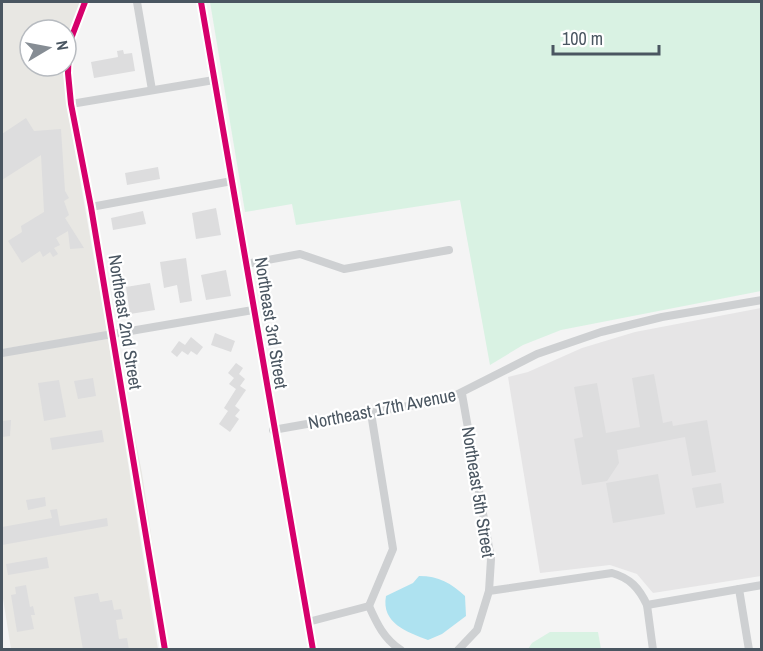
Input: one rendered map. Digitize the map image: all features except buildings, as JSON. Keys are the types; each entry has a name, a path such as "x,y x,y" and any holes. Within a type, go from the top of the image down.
{"street":[{"name":"Northeast 2nd Street","path":"85,2 69,44 68,73 71,104 91,207 165,650"},
{"path":"137,2 152,90"},
{"name":"Northeast 3rd Street","path":"201,2 273,430 313,650"},
{"path":"71,104 214,80"},
{"path":"91,207 232,181"},
{"path":"246,264 300,254 344,269 449,250"},
{"name":"Northeast 17th Avenue","path":"273,430 462,394 537,354 601,332 662,317 762,300"},
{"path":"2,353 253,310"},
{"name":"Northeast 5th Street","path":"458,650 477,630 489,591 491,559 462,394"},
{"path":"370,413 393,549 369,606 378,628 391,643 401,650"},
{"path":"489,591 612,573 623,576 634,584 647,605 653,650"},
{"path":"647,605 762,585"},
{"path":"739,589 749,650"},
{"path":"308,622 369,606"}],"shaded area":[{"path":"2,2 81,2 75,18 18,18 18,78 65,78 66,101 107,332 2,349"},
{"path":"761,308 761,576 653,593 637,574 610,565 540,573 508,377 528,372 582,348 635,332"},
{"path":"108,339 158,649 11,649 2,592 2,356"},
{"path":"120,362 142,473 168,649"}],"green space":[{"path":"210,2 761,2 761,291 561,330 523,345 490,365 460,200 296,225 292,204 245,212"},
{"path":"550,632 598,632 601,649 528,649 532,643"}],"water":[{"path":"419,576 444,581 465,596 466,616 442,634 428,640 397,625 388,613 386,605 386,596 413,583"}],"cycle path":[{"path":"85,2 69,44 68,73 71,104 91,207 165,650"},
{"path":"201,2 313,650"}]}
